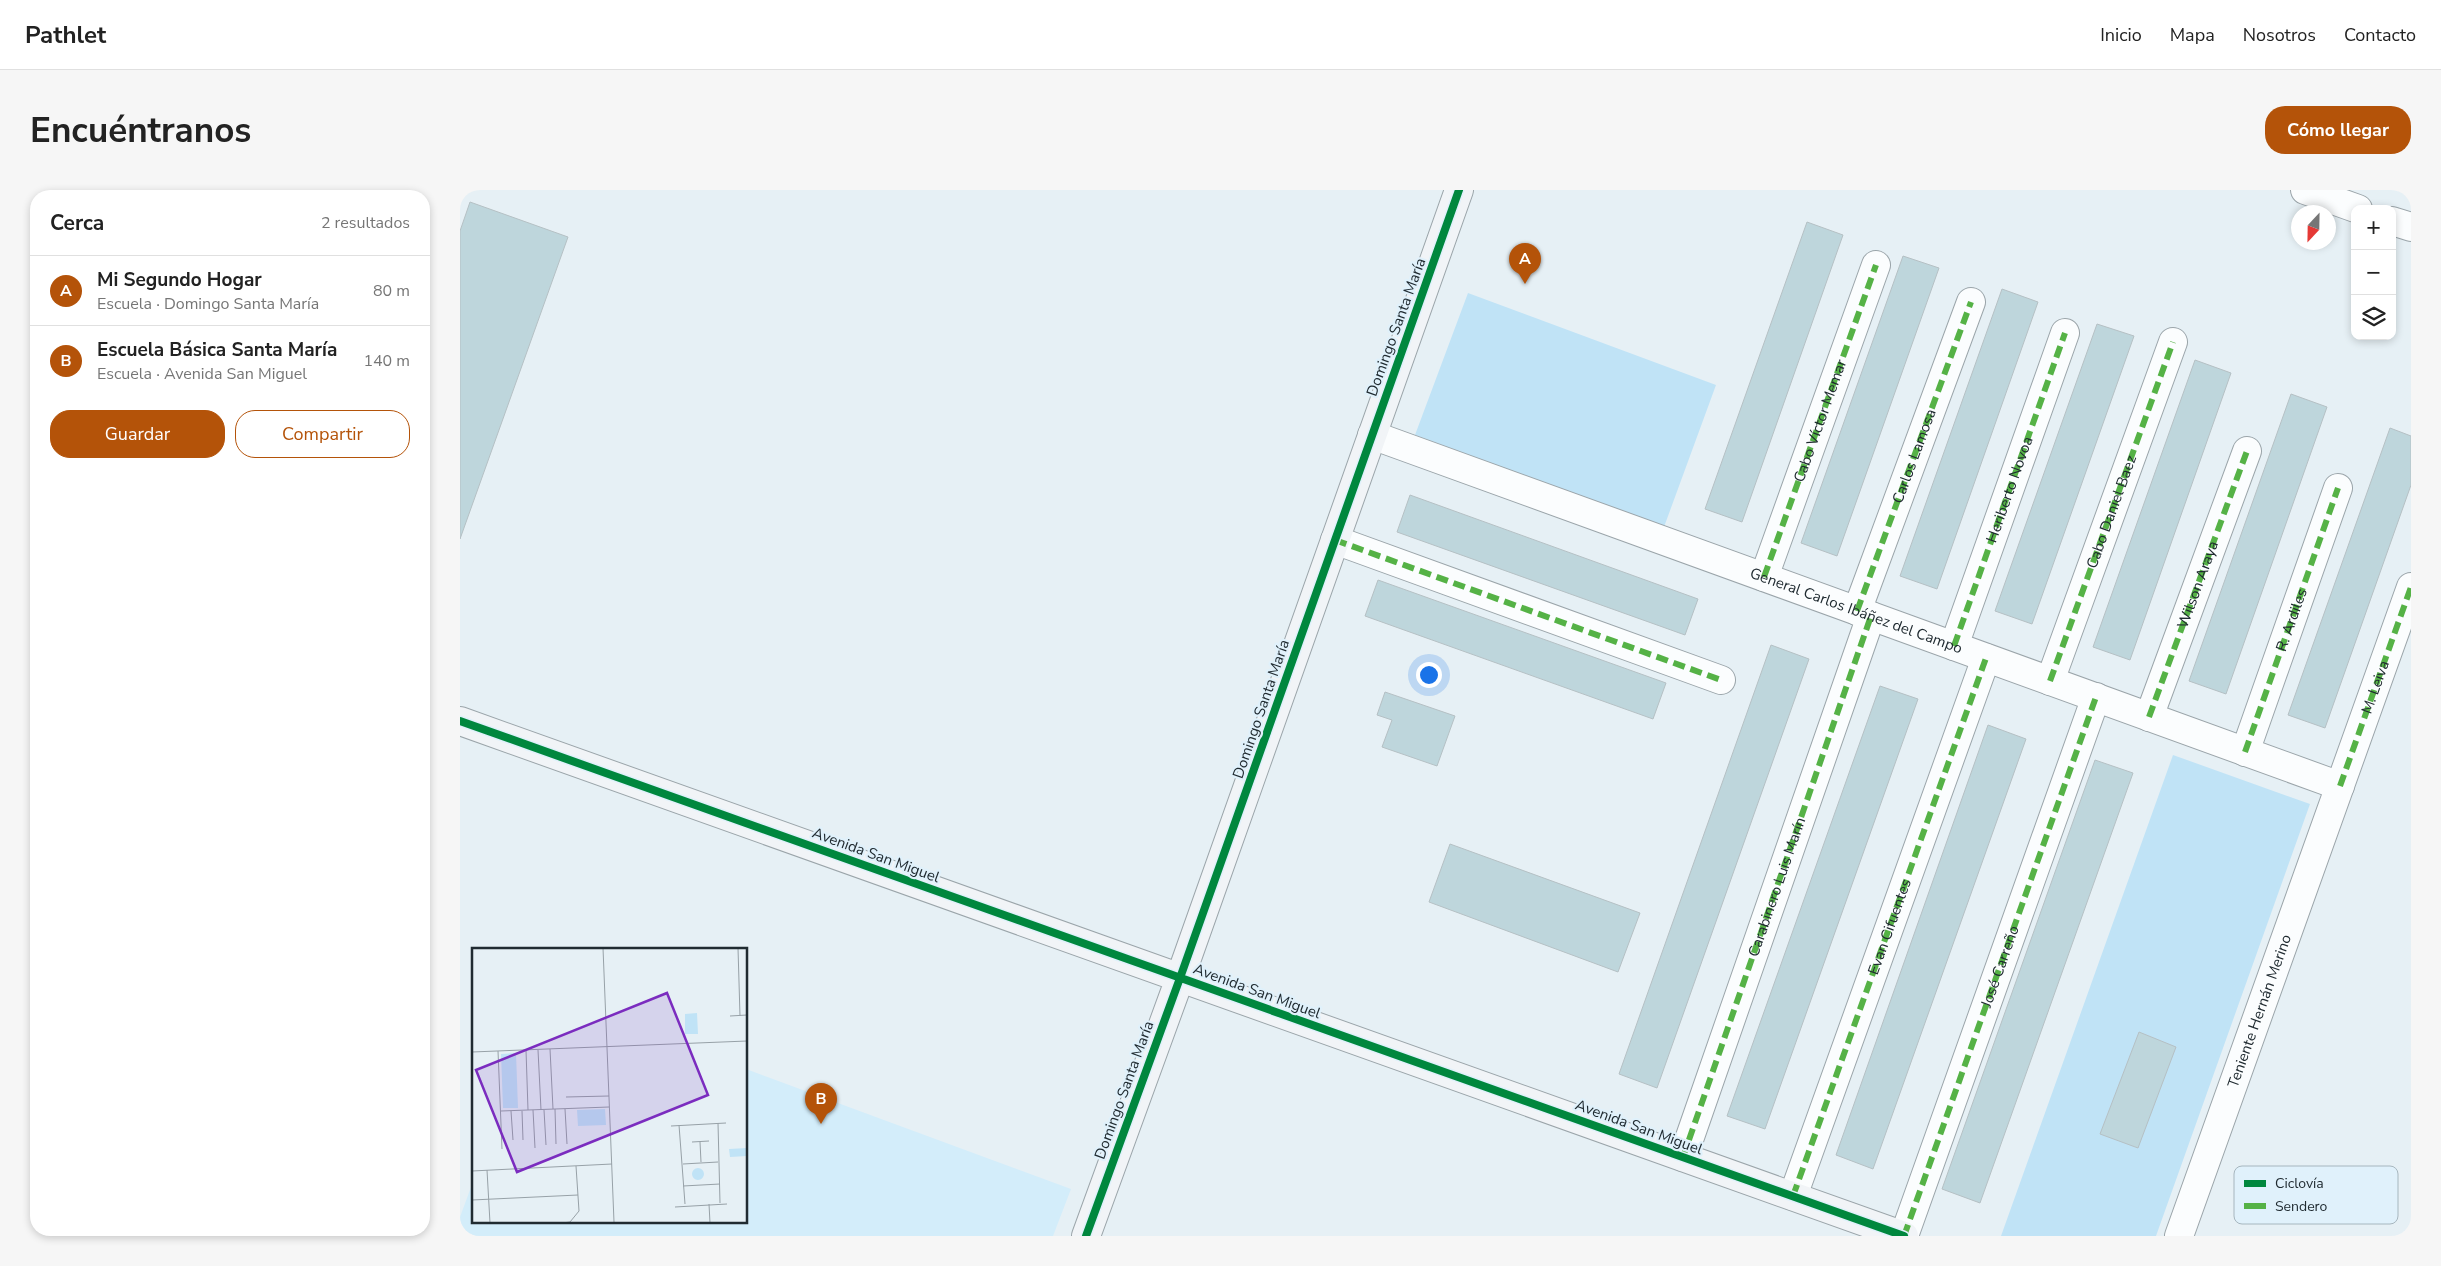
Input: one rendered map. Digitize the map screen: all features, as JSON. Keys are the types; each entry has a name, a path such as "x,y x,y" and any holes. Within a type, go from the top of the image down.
{"street":[{"name":"Domingo Santa María","path":"1086,1236 1180,978 1459,190"},
{"path":"2305,190 2351,206"},
{"path":"2396,221 2411,227"},
{"name":"Cabo Víctor Memar","path":"1764,577 1876,265"},
{"name":"Carlos Lamosa","path":"1864,613 1971,302"},
{"name":"Heriberto Novoa","path":"1954,646 2065,333"},
{"name":"Cabo Daniel Baez","path":"2050,681 2173,342"},
{"name":"General Carlos Ibáñez del Campo","path":"1372,435 2340,786"},
{"name":"Wilson Araya","path":"2149,717 2247,451"},
{"name":"R. Ardiles","path":"2245,752 2338,488"},
{"path":"1335,540 1721,680"},
{"name":"M. Leiva","path":"2340,786 2411,587"},
{"name":"Carabinero Luis Marín","path":"1683,1157 1864,613"},
{"name":"Evan Cifuentes","path":"1794,1196 1986,658"},
{"name":"José Carreño","path":"1904,1236 2096,697"},
{"name":"Avenida San Miguel","path":"460,721 1904,1236"},
{"name":"Teniente Hernán Merino","path":"2180,1236 2340,786"}],"shaded area":[{"path":"1468,293 1716,385 1664,527 1415,435"},
{"path":"2173,755 2310,804 2156,1236 2001,1236"},
{"path":"748,1070 1071,1189 1053,1236 460,1236 460,1217 472,1184 472,1224 748,1224"}],"building":[{"path":"470,202 568,237 460,539 460,231"},
{"path":"1807,222 1843,235 1742,522 1705,509"},
{"path":"1903,256 1939,268 1837,556 1801,543"},
{"path":"2002,289 2038,302 1937,589 1900,576"},
{"path":"2097,324 2134,336 2032,624 1995,611"},
{"path":"2195,360 2231,373 2130,660 2093,647"},
{"path":"2291,394 2327,407 2226,694 2189,681"},
{"path":"2390,428 2411,436 2411,485 2325,728 2288,715"},
{"path":"1410,495 1698,599 1685,635 1397,532"},
{"path":"1378,580 1666,683 1653,719 1365,616"},
{"path":"1771,645 1809,659 1657,1088 1619,1074"},
{"path":"1880,686 1918,699 1765,1129 1727,1116"},
{"path":"1385,692 1455,716 1437,766 1382,747 1392,720 1377,715"},
{"path":"1988,725 2026,739 1873,1169 1836,1155"},
{"path":"2095,760 2133,773 1980,1203 1942,1189"},
{"path":"1450,844 1640,913 1618,972 1429,902"},
{"path":"2139,1032 2176,1047 2138,1148 2100,1134"}],"marked path":[{"path":"1764,577 1876,265"},
{"path":"1857,611 1971,302"},
{"path":"1954,646 2065,333"},
{"path":"2050,681 2173,342"},
{"path":"2149,717 2247,451"},
{"path":"2245,752 2338,488"},
{"path":"1335,540 1721,680"},
{"path":"2340,786 2411,587"},
{"path":"1683,1157 1871,616"},
{"path":"1793,1196 1986,658"},
{"path":"1904,1236 2096,697"}],"cycle path":[{"path":"1086,1236 1180,978 1459,190"},
{"path":"460,721 1904,1236"}],"place":[{"name":"Mi Segundo Hogar","path":"1525,284"},
{"name":"Escuela Básica Santa María","path":"821,1124"}]}
